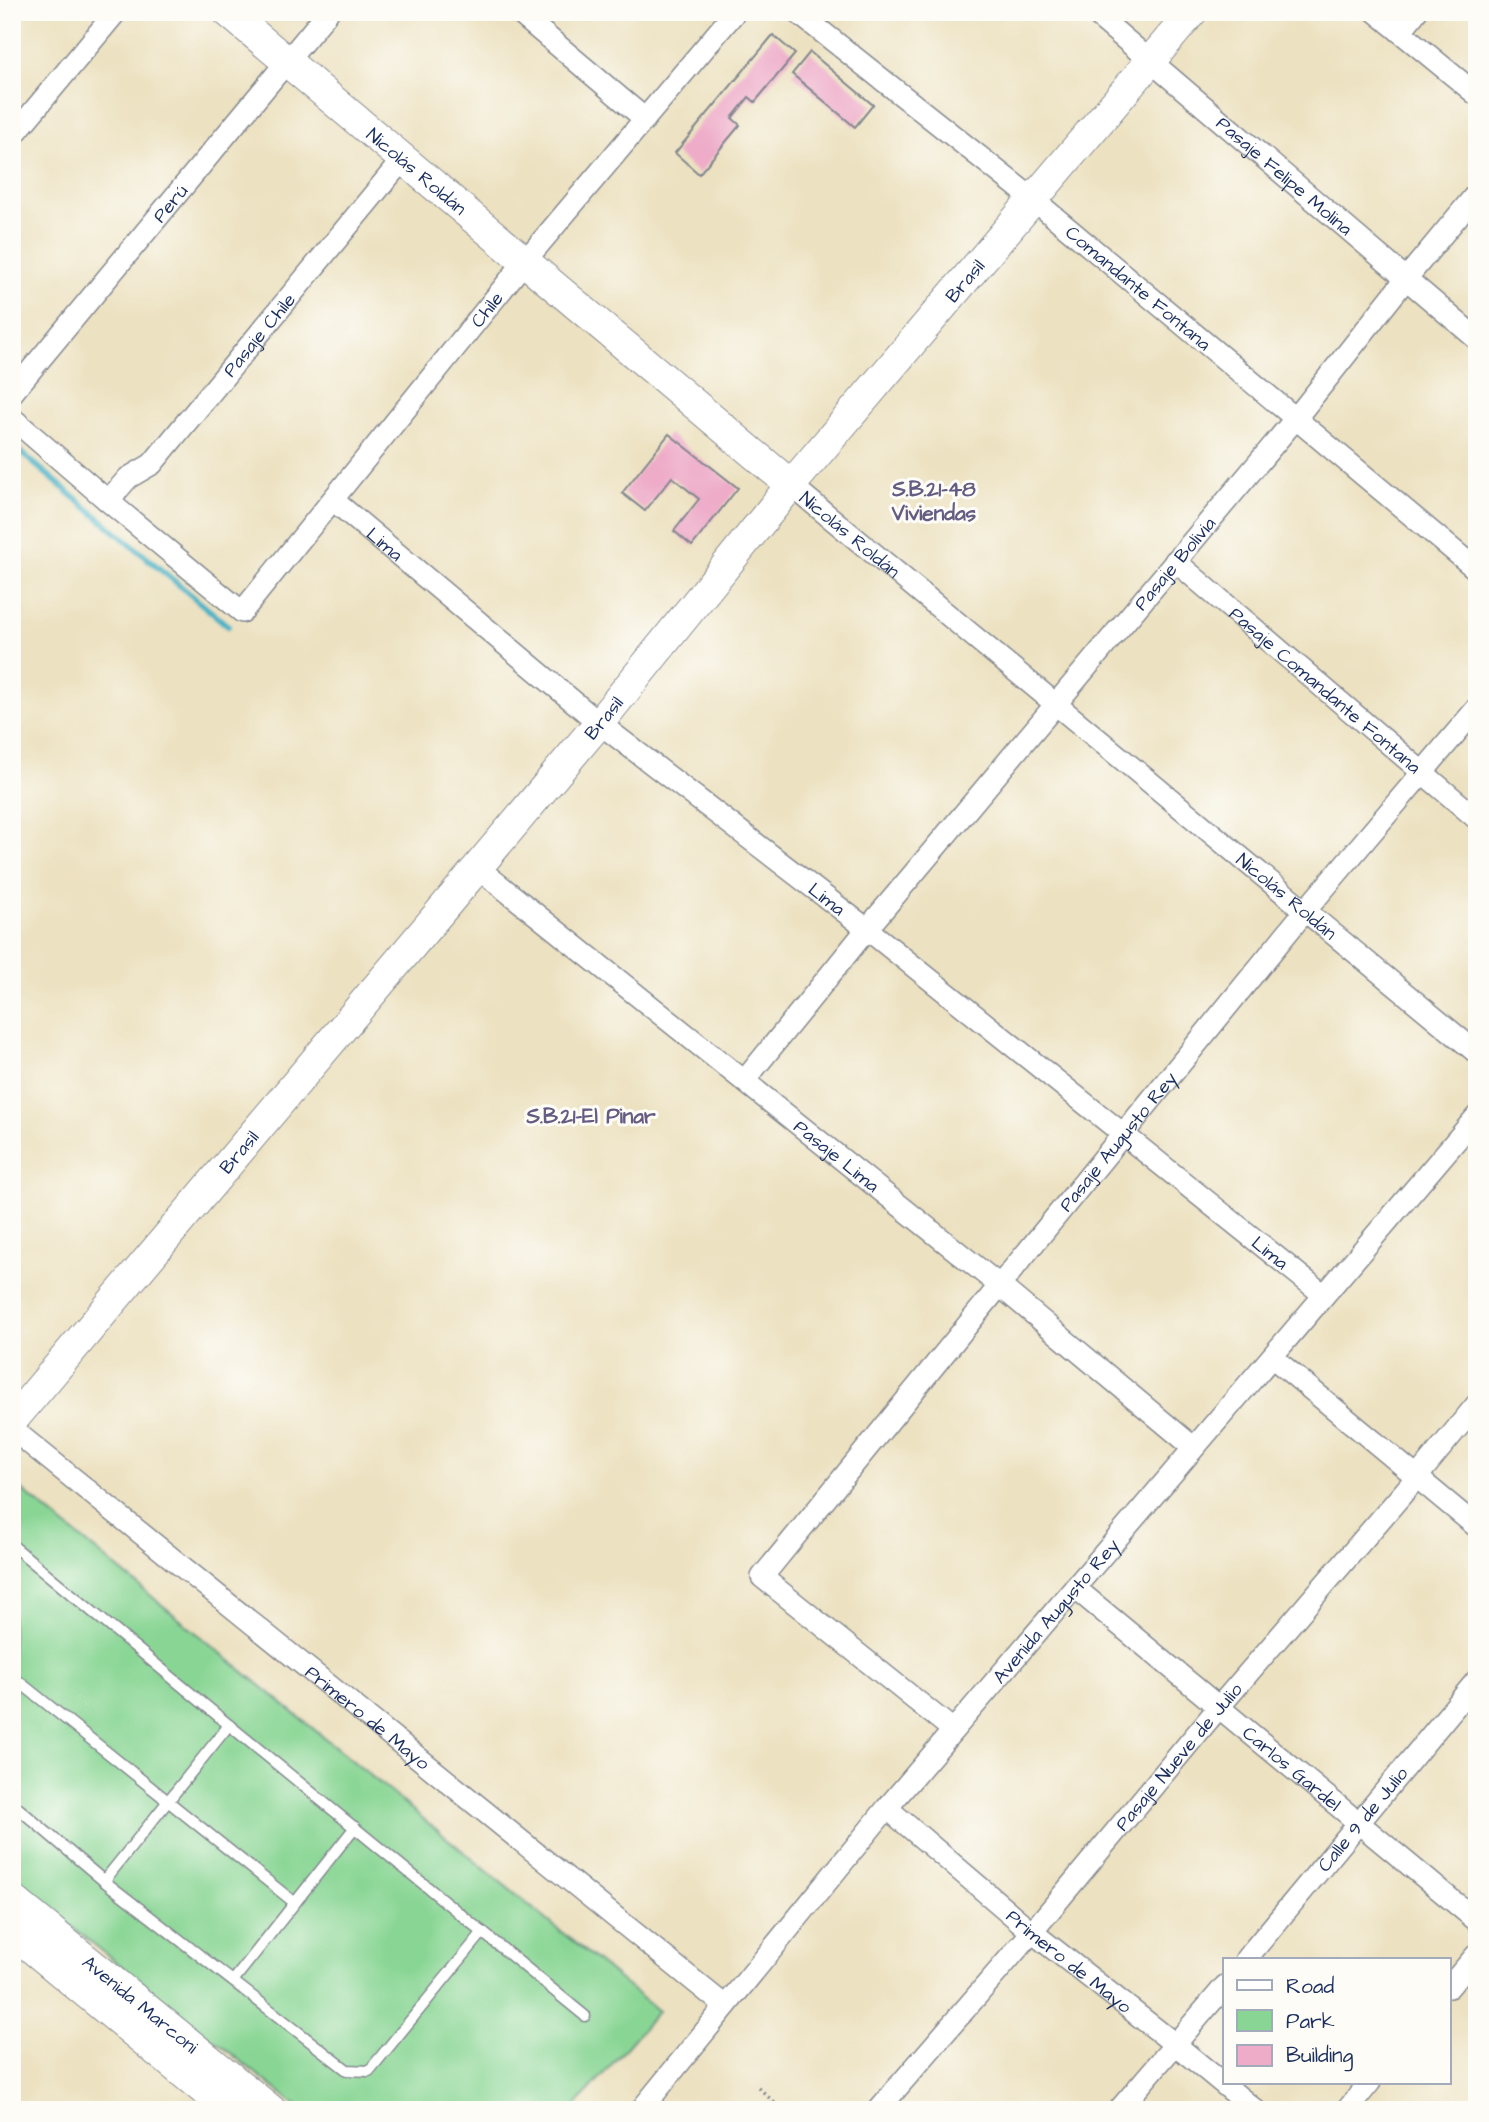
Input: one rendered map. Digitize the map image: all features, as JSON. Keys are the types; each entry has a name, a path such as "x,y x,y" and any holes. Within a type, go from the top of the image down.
{"street":[{"path":"12,137 116,12"},
{"name":"Nicolás Roldán","path":"228,12 791,485 1477,1053"},
{"name":"Perú","path":"12,393 328,12"},
{"path":"518,12 645,118"},
{"name":"Chile","path":"108,501 243,612 525,261 734,12"},
{"name":"Comandante Fontana","path":"797,12 1034,200 1477,570"},
{"name":"Pasaje Felipe Molina","path":"1093,12 1477,339"},
{"name":"Brasil","path":"12,1421 599,723 791,485 1192,12"},
{"path":"1376,12 1477,95"},
{"path":"1400,32 1416,12"},
{"name":"Pasaje Chile","path":"108,501 128,478 152,464 403,159"},
{"name":"Pasaje Bolivia","path":"745,1080 867,929 1296,418 1477,193"},
{"path":"12,418 108,501"},
{"name":"Lima","path":"333,500 599,723 867,929 1324,1295"},
{"name":"Pasaje Comandante Fontana","path":"1175,561 1477,819"},
{"name":"Pasaje Augusto Rey","path":"953,1730 762,1577 1305,911 1477,708"},
{"name":"Pasaje Lima","path":"478,868 999,1285 1193,1447"},
{"name":"Avenida Augusto Rey","path":"641,2110 953,1730 1324,1295 1473,1128"},
{"path":"1272,1357 1477,1527"},
{"name":"Pasaje Nueve de Julio","path":"878,2110 1032,1932 1477,1404"},
{"name":"Primero de Mayo","path":"12,1429 725,2006"},
{"name":"Carlos Gardel","path":"1075,1588 1477,1921"},
{"name":"Calle 9 de Julio","path":"1248,1958 1477,1680"},
{"name":"Primero de Mayo","path":"887,1808 1032,1932 1223,2084"},
{"name":"Avenida Marconi","path":"12,1899 271,2110"},
{"name":"Avenida Marconi","path":"12,1933 228,2110"},
{"path":"1450,1986 1477,1954"},
{"path":"1119,2110 1223,1988"},
{"name":"Primero de Mayo","path":"1223,2084 1255,2110"},
{"path":"1347,2110 1368,2084"}],"lane":[{"path":"12,1545 585,2016"},
{"path":"12,1676 295,1903"},
{"path":"104,1881 229,1725"},
{"path":"12,1803 104,1881 347,2070 369,2071 483,1932"},
{"path":"233,1981 355,1827"}],"path":[{"path":"758,2087 782,2110"}],"green space":[{"path":"12,1482 658,2011 572,2110 302,2110 12,1879"}],"building":[{"path":"773,35 795,54 755,102 749,97 732,118 740,125 699,174 675,153"},
{"path":"810,52 873,105 855,127 792,74"},
{"path":"669,434 738,488 692,546 674,531 699,499 672,477 645,511 622,493"}],"waterway":[{"path":"12,445 228,626"}],"district":[{"name":"S.B.21-48 Viviendas","path":"934,501"},
{"name":"S.B.21-El Pinar","path":"591,1116"}]}
